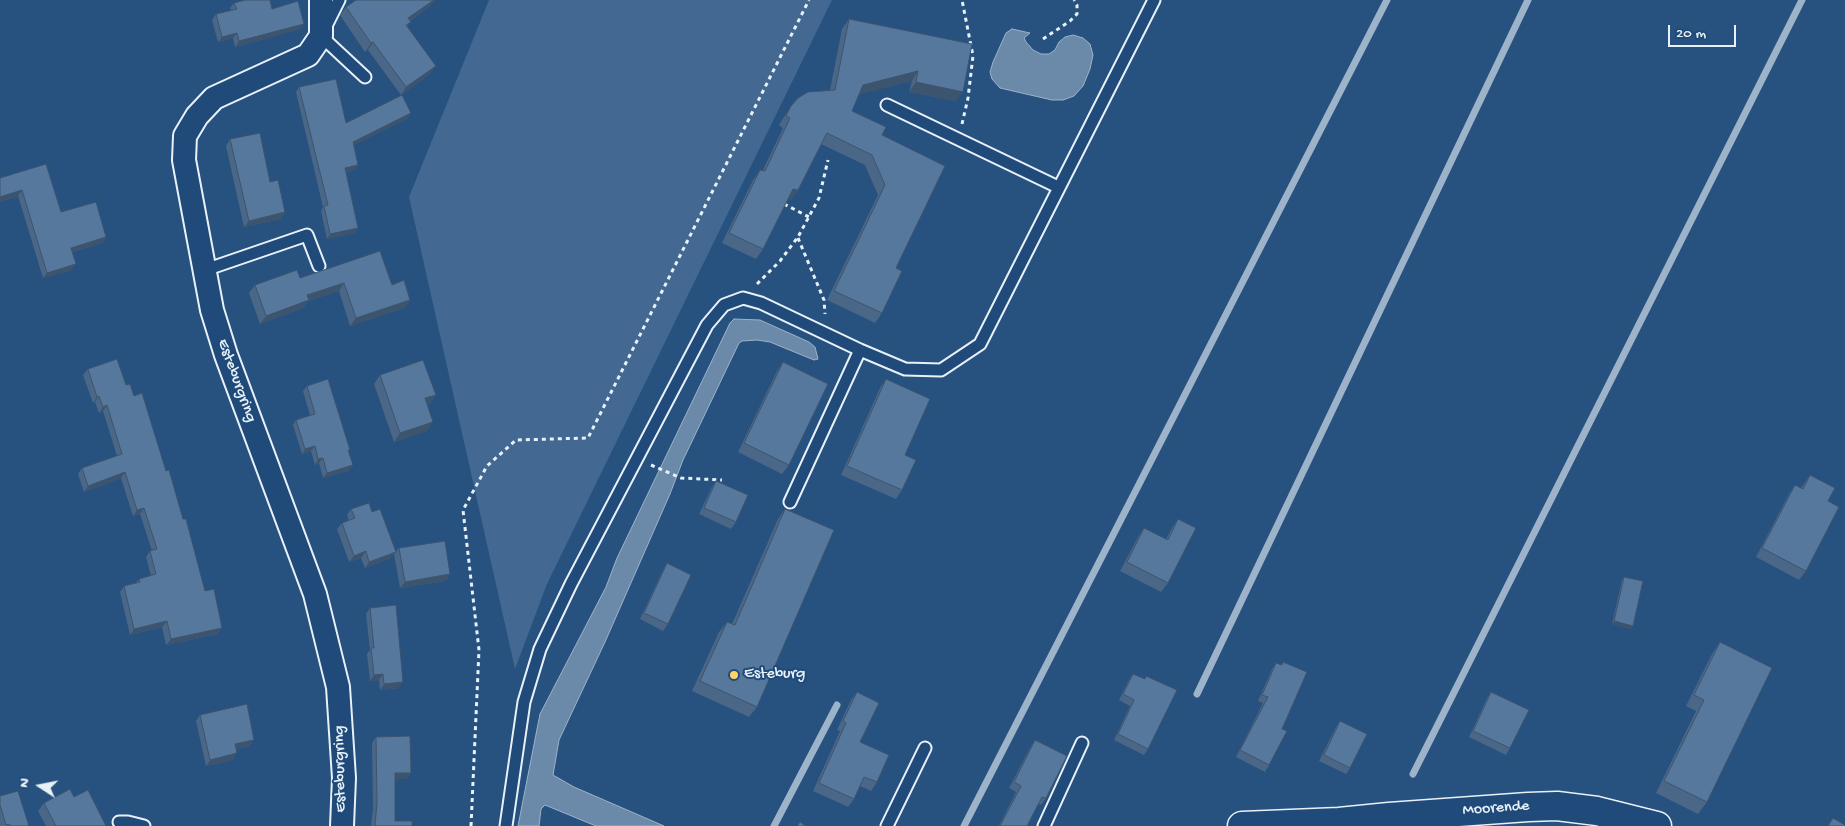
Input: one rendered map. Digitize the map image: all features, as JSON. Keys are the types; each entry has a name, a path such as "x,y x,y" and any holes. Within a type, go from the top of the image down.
{"street":[{"path":"321,0 321,36"},
{"name":"Esteburgring","path":"321,36 308,55 214,98 197,116 185,136 184,160 212,310 226,355 315,594 338,687 344,778 342,826"},
{"name":"Moorende","path":"1242,826 1339,822 1399,816 1557,806 1597,811 1657,826"}],"lane":[{"path":"339,0 321,36 365,77"},
{"path":"506,826 524,702 540,649 571,584 707,325 724,305 742,298 761,303 905,369 941,370 980,344 1058,186 1154,0"},
{"path":"887,105 1058,186"},
{"path":"205,270 307,235 319,266"},
{"path":"790,502 860,350"},
{"path":"1044,826 1082,743"},
{"path":"887,826 925,748"},
{"path":"119,822 144,826"}],"path":[{"path":"471,826 479,650 463,510 487,466 516,440 588,438 809,0"},
{"path":"958,139 968,98 973,56 962,0"},
{"path":"1043,39 1070,22 1077,14 1077,5 1074,0"},
{"path":"742,298 780,261 798,238 819,198 828,160"},
{"path":"784,204 809,216"},
{"path":"798,238 824,300 826,334"},
{"path":"657,468 681,478 722,480"}],"shaded area":[{"path":"489,0 832,0 547,584 515,669 409,197"},
{"path":"1012,29 1030,33 1024,38 1026,42 1033,50 1041,54 1049,54 1055,50 1059,42 1065,37 1073,35 1083,38 1090,44 1093,55 1090,69 1083,86 1074,96 1063,100 1052,100 1000,88 992,79 990,72 1006,33"},
{"path":"734,319 760,320 809,342 815,347 818,359 814,360 770,342 757,340 739,343 683,460 605,642 559,740 553,775 574,787 664,826 596,826 545,805 541,809 539,826 518,826 540,714 606,587 617,558 730,323"}],"building":[{"path":"245,0 270,0 272,9 298,1 304,24 239,41 237,33 222,37 216,14 237,9 234,3"},
{"path":"356,0 434,0 408,18 411,22 406,25 436,66 406,87 373,42 371,43 346,7"},
{"path":"849,19 972,44 963,92 916,82 918,71 863,85 852,111 886,127 882,135 945,166 896,268 902,271 882,313 834,291 885,185 872,155 827,133 798,190 793,189 763,249 729,233 760,170 765,171 790,118 786,116 791,106 798,98 808,92 835,90"},
{"path":"336,79 346,123 402,95 411,113 353,142 358,165 345,168 358,228 330,234 324,206 328,205 299,87"},
{"path":"260,133 270,182 278,180 285,212 249,221 230,139"},
{"path":"46,164 61,212 96,202 106,237 71,248 76,264 47,273 22,190 0,197 0,178"},
{"path":"380,251 392,285 404,280 410,300 356,318 344,283 307,295 309,300 266,316 255,285 297,270 300,278"},
{"path":"117,359 126,385 130,384 134,396 142,393 166,471 169,470 183,519 186,519 205,591 214,589 222,628 171,639 167,621 134,629 124,586 140,582 139,579 156,574 150,551 157,549 144,508 137,510 125,472 88,486 82,468 122,454 107,405 103,407 99,396 97,397 88,369"},
{"path":"423,360 436,395 425,398 433,422 400,433 380,375"},
{"path":"783,362 828,384 789,465 744,443"},
{"path":"328,379 353,465 327,473 323,458 318,459 315,446 305,449 296,420 315,414 307,386"},
{"path":"886,379 930,399 905,455 916,460 902,490 847,466"},
{"path":"1810,475 1835,488 1828,501 1839,507 1806,571 1762,548 1795,485 1803,489"},
{"path":"716,481 748,495 736,522 704,508"},
{"path":"369,503 372,512 380,509 396,552 369,562 366,551 354,556 342,523 355,518 351,509"},
{"path":"785,509 834,530 757,707 700,681 727,622 735,625"},
{"path":"1178,519 1196,528 1168,583 1127,562 1144,528 1168,540"},
{"path":"445,541 450,574 405,582 399,548"},
{"path":"667,563 691,575 668,624 644,613"},
{"path":"1624,577 1643,581 1633,626 1614,621"},
{"path":"396,605 403,682 384,684 383,674 374,675 371,648 374,648 370,608"},
{"path":"1720,642 1772,668 1707,802 1664,781 1704,700 1694,695"},
{"path":"1283,662 1307,672 1282,729 1287,731 1269,765 1240,750 1268,697 1262,695 1276,663 1282,665"},
{"path":"1133,674 1145,679 1146,676 1177,690 1148,749 1118,734 1134,700 1123,694"},
{"path":"857,692 879,703 860,742 889,755 877,782 864,777 854,799 819,783 846,723 843,721"},
{"path":"1491,692 1529,710 1510,748 1473,731"},
{"path":"247,704 254,740 235,744 237,753 210,760 200,715"},
{"path":"1340,721 1367,734 1350,768 1324,755"},
{"path":"410,736 411,773 395,773 395,821 412,821 412,826 375,826 377,802 376,737"},
{"path":"1035,740 1067,756 1046,798 1042,797 1027,826 1000,826 1021,786 1014,782"},
{"path":"70,789 74,797 88,790 106,826 56,826 44,803"},
{"path":"18,791 29,826 6,825 0,805 0,796"},
{"path":"1833,818 1845,825 1845,826 1828,826"},
{"path":"800,822 806,826 797,826"}],"waterway":[{"path":"964,826 1387,0"},
{"path":"1197,694 1528,0"},
{"path":"1413,774 1802,0"},
{"path":"774,826 837,705"}],"place":[{"name":"Esteburg","path":"734,675"}]}
